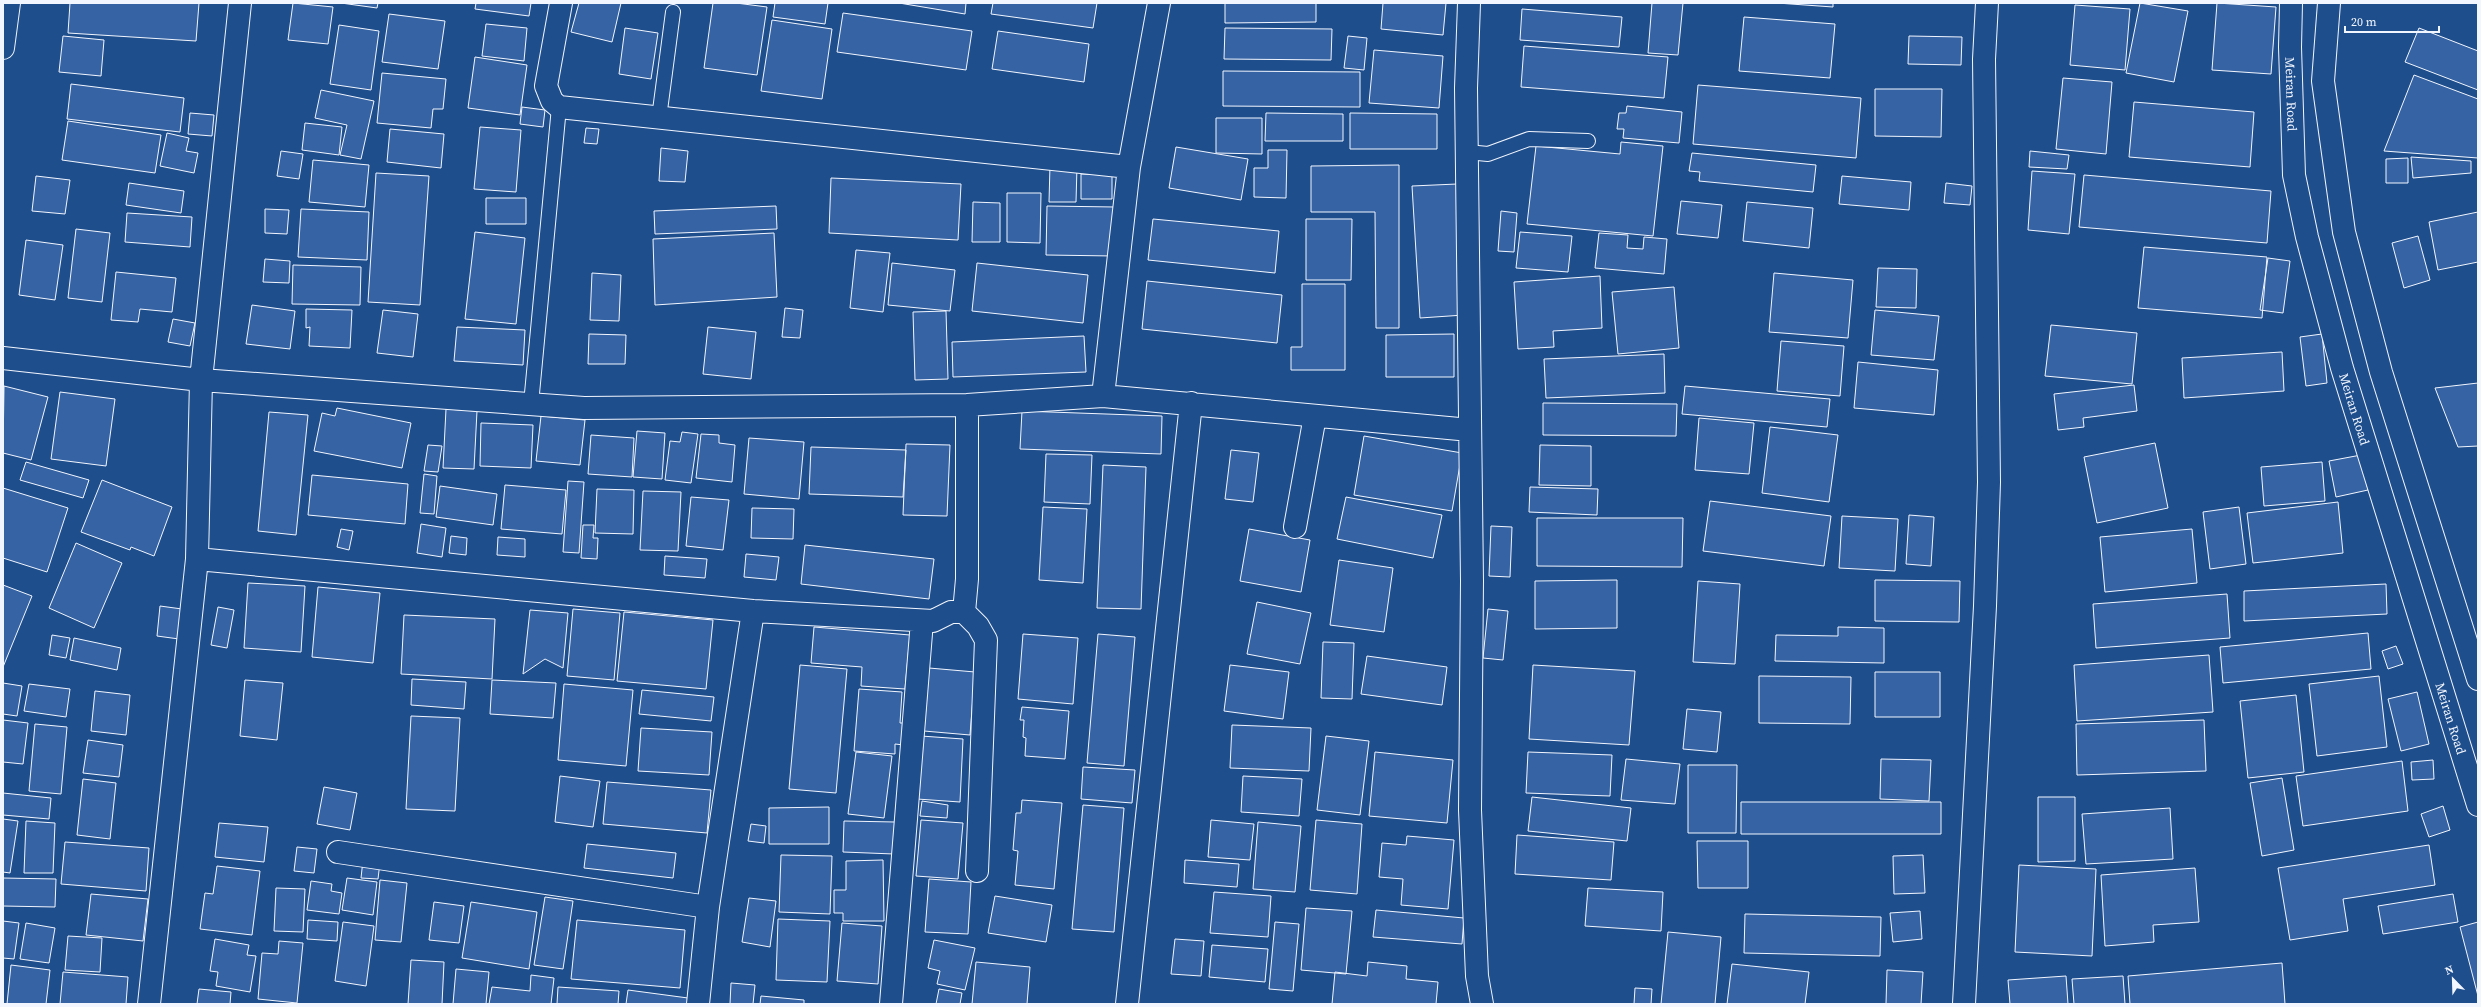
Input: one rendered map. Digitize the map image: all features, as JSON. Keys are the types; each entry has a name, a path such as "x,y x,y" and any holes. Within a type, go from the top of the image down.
{"street":[{"path":"3,48 9,3"},
{"path":"150,1004 198,559 201,380 240,3"},
{"path":"561,3 546,86 552,101 559,107 1129,167"},
{"path":"1103,396 1129,167 1159,3"},
{"path":"1469,3 1467,152 1472,581 1470,810 1477,976 1482,1004"},
{"path":"1964,1004 1985,606 1989,482 1984,59 1987,3"},
{"name":"Meiran Road","path":"2291,3 2290,47 2294,175 2307,237 2342,368 2478,805"},
{"path":"2329,3 2323,81 2344,232 2381,372 2478,680"},
{"path":"3,358 201,380 584,408 967,405 1103,396 1470,430"},
{"path":"1127,1004 1191,403"},
{"path":"964,612 967,579 967,405"},
{"path":"1295,527 1315,416"},
{"path":"198,559 752,611 922,621 933,621 951,612 964,612 978,626 986,640 976,871"},
{"path":"698,1004 708,907 752,611"},
{"path":"891,1004 922,621"},
{"path":"338,852 708,907"}],"lane":[{"path":"659,118 673,12"},
{"path":"531,404 559,107"},
{"path":"1467,152 1488,154 1529,139 1588,141"}],"building":[{"path":"70,3 199,3 196,41 68,33"},
{"path":"293,3 333,7 328,44 288,40"},
{"path":"341,3 378,3 377,8"},
{"path":"476,3 531,3 529,16 475,9"},
{"path":"579,3 621,3 612,42 571,32"},
{"path":"713,3 736,3 767,7 757,75 704,68"},
{"path":"775,3 828,3 825,24 773,17"},
{"path":"899,3 966,3 965,14"},
{"path":"993,3 1097,3 1093,28 991,14"},
{"path":"1225,3 1316,3 1316,22 1225,23"},
{"path":"1383,3 1446,3 1443,35 1381,29"},
{"path":"1652,3 1683,3 1678,55 1648,53"},
{"path":"1777,3 1833,3 1833,7"},
{"path":"2140,3 2188,11 2174,82 2126,73"},
{"path":"2217,3 2276,7 2271,74 2212,70"},
{"path":"2075,5 2130,9 2125,70 2070,65"},
{"path":"1522,9 1622,17 1619,47 1520,40"},
{"path":"843,13 972,31 966,70 837,52"},
{"path":"389,14 445,21 438,69 382,62"},
{"path":"1744,17 1835,24 1830,78 1739,71"},
{"path":"772,20 832,29 822,99 761,91"},
{"path":"486,24 527,28 524,61 482,56"},
{"path":"339,25 379,31 371,90 330,84"},
{"path":"625,28 658,33 651,79 619,74"},
{"path":"1225,28 1332,29 1331,60 1224,59"},
{"path":"2419,28 2478,51 2478,90 2405,62"},
{"path":"998,31 1089,44 1084,82 992,69"},
{"path":"63,36 104,40 101,76 59,72"},
{"path":"1348,36 1367,38 1364,70 1344,68"},
{"path":"1909,36 1962,37 1961,65 1908,64"},
{"path":"1524,46 1668,57 1664,98 1521,87"},
{"path":"1374,50 1443,56 1439,108 1369,103"},
{"path":"475,57 527,65 520,115 468,108"},
{"path":"1223,71 1360,72 1360,107 1223,106"},
{"path":"382,73 446,79 443,109 433,109 431,128 377,123"},
{"path":"2414,75 2478,99 2478,158 2384,151"},
{"path":"2063,78 2112,82 2106,154 2056,149"},
{"path":"71,84 184,98 180,132 67,119"},
{"path":"1698,85 1861,98 1856,158 1693,144"},
{"path":"1875,89 1942,89 1941,137 1875,136"},
{"path":"321,90 374,101 361,159 340,155 347,125 315,118"},
{"path":"2134,102 2254,112 2250,167 2129,157"},
{"path":"1627,106 1682,112 1679,143 1623,138 1624,129 1617,129 1619,113 1626,113"},
{"path":"522,107 545,110 543,127 520,124"},
{"path":"190,113 214,115 212,136 188,134"},
{"path":"1266,113 1343,114 1343,141 1265,141"},
{"path":"1350,113 1437,114 1437,149 1350,149"},
{"path":"1216,118 1262,118 1262,154 1216,153"},
{"path":"68,121 161,135 155,173 62,160"},
{"path":"305,123 342,127 339,155 302,150"},
{"path":"480,127 521,130 516,192 474,189"},
{"path":"586,128 599,129 597,144 584,143"},
{"path":"390,129 444,134 441,168 387,162"},
{"path":"167,133 189,138 186,151 198,153 194,173 160,166"},
{"path":"1621,142 1663,146 1653,236 1527,224 1536,146 1620,154"},
{"path":"1176,147 1248,159 1241,200 1169,188"},
{"path":"661,148 688,151 685,182 659,181"},
{"path":"1268,150 1287,150 1286,198 1254,197 1254,168 1268,168"},
{"path":"281,151 303,154 299,179 277,176"},
{"path":"2030,151 2069,155 2067,169 2029,167"},
{"path":"1692,153 1816,165 1813,192 1699,181 1700,172 1689,171"},
{"path":"2411,157 2471,161 2471,173 2413,178"},
{"path":"2408,158 2408,183 2386,183 2386,159"},
{"path":"313,160 369,165 365,207 309,202"},
{"path":"1050,165 1077,166 1076,202 1049,202"},
{"path":"1399,165 1399,328 1376,328 1375,212 1311,212 1311,166"},
{"path":"2032,171 2075,174 2069,234 2028,230"},
{"path":"376,173 429,176 420,305 368,302"},
{"path":"1081,174 1112,175 1112,199 1081,199"},
{"path":"2084,175 2271,191 2267,243 2079,227"},
{"path":"36,176 70,180 65,214 32,211"},
{"path":"1842,176 1911,182 1909,210 1839,204"},
{"path":"831,178 961,184 958,240 829,233"},
{"path":"129,183 184,191 181,213 126,205"},
{"path":"1946,183 1972,186 1970,205 1944,203"},
{"path":"1457,184 1464,315 1420,318 1412,186"},
{"path":"1007,193 1041,193 1040,243 1007,242"},
{"path":"486,198 526,198 526,224 486,224"},
{"path":"1681,201 1722,205 1718,238 1677,234"},
{"path":"973,202 1000,203 1000,242 972,242"},
{"path":"1747,202 1813,208 1809,248 1743,241"},
{"path":"776,206 777,229 655,234 654,211"},
{"path":"1047,206 1115,207 1114,256 1046,255"},
{"path":"265,209 289,210 287,234 265,233"},
{"path":"301,209 369,212 367,260 298,257"},
{"path":"1501,211 1517,213 1514,252 1498,251"},
{"path":"2478,212 2478,262 2438,270 2429,222"},
{"path":"127,213 192,217 190,247 125,242"},
{"path":"1153,219 1279,231 1275,273 1148,260"},
{"path":"1306,219 1352,219 1351,280 1306,280"},
{"path":"76,229 110,233 102,302 68,298"},
{"path":"475,232 525,238 516,324 465,319"},
{"path":"1520,232 1572,236 1568,272 1516,268"},
{"path":"774,233 777,297 655,305 653,239"},
{"path":"1599,233 1628,235 1627,248 1643,249 1644,237 1667,239 1664,274 1595,268"},
{"path":"2418,236 2430,280 2404,288 2392,243"},
{"path":"26,240 63,245 55,300 19,295"},
{"path":"2144,247 2267,257 2262,318 2138,308"},
{"path":"856,250 890,253 883,312 850,308"},
{"path":"2268,258 2290,261 2283,313 2260,310"},
{"path":"265,259 290,261 289,283 263,282"},
{"path":"892,263 955,270 950,311 888,305"},
{"path":"977,263 1088,275 1083,323 972,311"},
{"path":"293,265 361,267 360,305 292,304"},
{"path":"1878,268 1917,269 1916,308 1876,307"},
{"path":"116,272 176,278 172,312 140,309 138,322 111,320"},
{"path":"592,273 621,275 619,321 590,320"},
{"path":"1774,273 1853,280 1848,338 1769,332"},
{"path":"1600,276 1602,328 1553,331 1554,347 1518,349 1514,282"},
{"path":"1147,281 1282,295 1277,343 1142,329"},
{"path":"1302,284 1345,284 1345,370 1291,370 1291,347 1302,347"},
{"path":"1674,287 1679,348 1618,354 1612,292"},
{"path":"252,305 295,311 290,349 246,344"},
{"path":"785,308 803,310 800,338 782,337"},
{"path":"306,309 352,310 350,348 309,346 310,327 306,328"},
{"path":"383,310 418,314 413,357 377,353"},
{"path":"1875,310 1939,316 1934,360 1871,355"},
{"path":"946,311 948,379 915,380 913,312"},
{"path":"173,319 195,323 190,346 168,342"},
{"path":"2051,325 2137,333 2132,384 2045,376"},
{"path":"457,327 525,330 523,365 454,361"},
{"path":"708,327 756,332 751,379 703,374"},
{"path":"589,334 626,335 625,364 588,364"},
{"path":"1454,334 1454,377 1386,377 1386,335"},
{"path":"2322,334 2327,383 2306,386 2300,337"},
{"path":"1084,336 1086,372 953,377 952,342"},
{"path":"1781,341 1844,346 1840,396 1777,391"},
{"path":"2282,352 2284,391 2184,398 2182,358"},
{"path":"1664,354 1665,393 1546,398 1544,359"},
{"path":"1858,362 1938,370 1934,415 1854,408"},
{"path":"2478,383 2478,446 2458,447 2435,388"},
{"path":"2134,385 2137,411 2083,418 2084,427 2058,430 2054,394"},
{"path":"4,386 48,397 31,460 3,453"},
{"path":"1685,386 1830,399 1827,427 1682,414"},
{"path":"60,392 115,399 106,466 51,459"},
{"path":"1543,403 1677,404 1676,436 1543,435"},
{"path":"337,408 411,423 402,468 314,451 322,413 335,416"},
{"path":"446,409 477,411 474,469 443,468"},
{"path":"1022,411 1162,416 1161,454 1020,449"},
{"path":"269,412 308,415 296,535 258,531"},
{"path":"541,416 585,420 580,465 536,461"},
{"path":"1699,418 1754,423 1749,474 1695,470"},
{"path":"481,423 533,425 531,468 480,466"},
{"path":"1770,427 1838,435 1829,502 1762,493"},
{"path":"637,431 665,433 662,479 633,477"},
{"path":"682,432 698,434 691,483 665,480 670,441 680,442"},
{"path":"701,434 719,435 719,443 735,445 732,482 696,478"},
{"path":"591,435 634,438 632,477 588,474"},
{"path":"1364,436 1462,453 1452,511 1354,495"},
{"path":"749,438 804,442 799,499 744,494"},
{"path":"2155,443 2168,508 2097,523 2084,457"},
{"path":"906,444 950,445 947,516 903,515"},
{"path":"428,445 442,446 438,472 424,471"},
{"path":"1540,445 1591,446 1591,486 1539,485"},
{"path":"811,447 906,450 903,497 809,494"},
{"path":"1231,450 1259,453 1253,502 1225,499"},
{"path":"1046,454 1092,455 1090,504 1044,502"},
{"path":"2361,455 2368,490 2336,497 2329,461"},
{"path":"26,462 89,480 83,498 20,480"},
{"path":"2322,462 2325,501 2264,506 2261,467"},
{"path":"1103,465 1146,467 1141,609 1097,608"},
{"path":"424,474 437,476 434,514 420,513"},
{"path":"312,475 408,484 405,524 308,515"},
{"path":"102,480 172,507 154,556 131,547 130,550 81,532"},
{"path":"568,481 584,482 579,553 563,552"},
{"path":"505,485 566,490 562,534 501,529"},
{"path":"440,486 497,494 493,525 436,517"},
{"path":"1530,487 1598,489 1597,515 1529,512"},
{"path":"3,488 68,508 47,572 3,558"},
{"path":"597,489 634,490 633,534 595,533"},
{"path":"643,491 681,492 678,551 640,550"},
{"path":"691,497 729,500 723,550 686,546"},
{"path":"1346,497 1442,515 1433,558 1337,539"},
{"path":"1710,501 1831,516 1824,566 1703,551"},
{"path":"2338,502 2343,553 2253,563 2247,513"},
{"path":"1043,507 1087,509 1083,583 1039,580"},
{"path":"2239,507 2246,564 2210,569 2203,512"},
{"path":"752,508 794,509 793,539 751,538"},
{"path":"1909,515 1934,517 1931,566 1906,564"},
{"path":"1842,516 1898,519 1895,571 1839,568"},
{"path":"1537,518 1683,518 1682,567 1537,566"},
{"path":"421,524 446,528 442,557 417,553"},
{"path":"583,525 594,525 593,538 598,538 597,559 581,558"},
{"path":"1491,526 1512,527 1510,577 1489,576"},
{"path":"341,529 353,531 349,550 337,547"},
{"path":"1249,529 1310,540 1301,592 1240,581"},
{"path":"2192,529 2197,583 2105,592 2100,537"},
{"path":"451,536 467,538 466,555 449,553"},
{"path":"498,537 525,539 525,557 497,555"},
{"path":"76,543 122,563 94,628 49,608"},
{"path":"805,545 934,559 929,599 801,584"},
{"path":"746,554 779,557 776,580 744,577"},
{"path":"665,556 707,559 705,578 664,575"},
{"path":"1339,560 1393,568 1384,632 1330,625"},
{"path":"1617,580 1617,628 1535,629 1535,581"},
{"path":"1875,580 1960,581 1959,622 1875,621"},
{"path":"1698,581 1740,584 1735,664 1693,662"},
{"path":"248,583 305,586 301,652 244,648"},
{"path":"2386,584 2387,614 2244,621 2244,591"},
{"path":"3,585 32,596 3,667"},
{"path":"318,587 380,593 373,663 312,657"},
{"path":"2227,594 2230,638 2096,648 2093,604"},
{"path":"1257,602 1311,613 1300,664 1247,654"},
{"path":"160,606 182,609 179,639 157,636"},
{"path":"218,607 234,610 227,648 211,645"},
{"path":"573,609 620,613 614,680 567,676"},
{"path":"1488,609 1508,611 1503,660 1483,658"},
{"path":"530,610 568,613 563,668 545,659 523,674"},
{"path":"624,612 713,620 706,689 617,681"},
{"path":"404,615 495,619 492,679 401,674"},
{"path":"814,627 910,635 905,689 861,686 862,667 811,663"},
{"path":"1838,627 1884,628 1884,663 1775,661 1776,635 1838,636"},
{"path":"2368,633 2371,669 2223,683 2220,647"},
{"path":"1023,634 1078,638 1073,704 1018,699"},
{"path":"1098,634 1135,637 1124,766 1087,763"},
{"path":"52,635 70,638 66,658 49,655"},
{"path":"74,638 121,648 117,670 70,660"},
{"path":"1323,642 1354,643 1352,699 1321,698"},
{"path":"2396,646 2403,664 2388,669 2382,651"},
{"path":"2209,655 2213,712 2077,721 2074,665"},
{"path":"1367,656 1447,667 1442,705 1361,694"},
{"path":"800,665 847,669 836,793 789,789"},
{"path":"1230,665 1289,672 1283,719 1224,711"},
{"path":"1533,665 1635,671 1629,745 1529,739"},
{"path":"929,668 975,672 970,735 924,731"},
{"path":"1875,672 1940,672 1940,717 1875,717"},
{"path":"1759,676 1851,677 1850,724 1759,723"},
{"path":"2379,676 2387,747 2317,756 2309,684"},
{"path":"412,679 466,682 464,709 411,705"},
{"path":"245,680 283,683 277,740 240,736"},
{"path":"492,680 556,683 553,718 490,714"},
{"path":"3,683 22,686 17,716 3,714"},
{"path":"29,684 70,689 66,717 24,711"},
{"path":"564,684 633,690 626,766 558,760"},
{"path":"859,689 902,692 900,723 906,723 904,745 895,744 895,754 854,751"},
{"path":"642,690 714,697 711,721 639,714"},
{"path":"95,691 130,695 126,735 91,731"},
{"path":"2417,692 2429,744 2401,751 2388,699"},
{"path":"2296,695 2304,772 2248,778 2240,701"},
{"path":"1022,707 1069,711 1065,759 1025,756 1026,738 1023,737 1024,720 1020,720"},
{"path":"1687,709 1721,712 1717,752 1683,749"},
{"path":"411,716 460,718 455,811 406,809"},
{"path":"3,720 28,723 23,764 3,762"},
{"path":"2204,720 2206,771 2077,775 2076,724"},
{"path":"35,724 67,727 61,794 29,791"},
{"path":"1232,725 1311,728 1309,771 1230,768"},
{"path":"641,728 712,732 709,775 638,771"},
{"path":"921,736 963,739 960,802 917,799"},
{"path":"1326,736 1369,741 1360,815 1317,810"},
{"path":"88,740 123,745 119,777 83,773"},
{"path":"856,752 892,756 884,818 848,814"},
{"path":"1375,752 1453,760 1447,823 1369,816"},
{"path":"1528,752 1612,755 1610,796 1526,793"},
{"path":"1626,759 1680,764 1675,804 1621,800"},
{"path":"1881,759 1931,760 1929,801 1880,799"},
{"path":"2433,760 2434,779 2412,780 2411,762"},
{"path":"2402,761 2408,811 2303,826 2296,776"},
{"path":"1688,765 1737,765 1736,833 1688,833"},
{"path":"1083,767 1135,770 1132,803 1081,799"},
{"path":"560,776 600,781 593,827 555,822"},
{"path":"1243,776 1302,779 1299,816 1241,812"},
{"path":"2282,778 2294,850 2262,856 2250,783"},
{"path":"83,779 116,783 110,839 77,835"},
{"path":"607,782 711,790 707,833 603,824"},
{"path":"324,787 357,793 350,830 317,824"},
{"path":"3,793 51,798 49,819 3,815"},
{"path":"1532,797 1631,808 1627,841 1528,831"},
{"path":"2038,797 2075,797 2075,861 2038,862"},
{"path":"1022,800 1062,803 1054,889 1015,885 1018,851 1013,850 1016,813 1021,813"},
{"path":"922,801 948,805 947,818 920,816"},
{"path":"1741,802 1941,802 1941,834 1741,834"},
{"path":"1083,805 1124,808 1114,932 1072,929"},
{"path":"2443,806 2450,830 2429,837 2421,814"},
{"path":"829,807 829,844 769,844 769,808"},
{"path":"2170,808 2173,859 2086,864 2082,814"},
{"path":"3,819 18,821 10,873 3,872"},
{"path":"921,820 963,823 958,879 916,876"},
{"path":"1211,820 1254,824 1250,860 1208,857"},
{"path":"1316,820 1362,824 1357,894 1310,890"},
{"path":"26,821 55,823 53,873 24,873"},
{"path":"844,821 895,822 894,854 843,852"},
{"path":"1258,822 1301,826 1295,892 1253,889"},
{"path":"219,823 268,827 264,862 215,857"},
{"path":"751,824 766,826 764,843 748,841"},
{"path":"1517,835 1614,842 1611,880 1515,874"},
{"path":"1407,836 1454,840 1448,909 1401,905 1403,879 1379,877 1382,843 1406,845"},
{"path":"1697,841 1748,841 1748,888 1698,888"},
{"path":"65,842 149,848 146,891 61,884"},
{"path":"587,844 676,853 673,878 584,868"},
{"path":"2429,845 2435,885 2343,899 2348,931 2290,940 2278,868"},
{"path":"297,847 317,849 314,873 294,871"},
{"path":"781,855 832,856 830,914 779,912"},
{"path":"1923,855 1925,893 1894,894 1893,856"},
{"path":"363,860 380,862 378,879 361,878"},
{"path":"883,860 884,921 843,921 843,913 834,913 834,890 846,890 846,861"},
{"path":"1185,860 1239,864 1237,887 1184,883"},
{"path":"2019,865 2096,869 2092,956 2015,952"},
{"path":"217,866 260,871 252,935 200,929 205,893 213,894"},
{"path":"2195,868 2199,922 2153,925 2154,942 2105,946 2101,875"},
{"path":"3,878 56,879 55,907 3,906"},
{"path":"347,878 377,882 373,915 342,910"},
{"path":"929,879 971,882 968,934 925,932"},
{"path":"380,880 407,883 401,942 375,940"},
{"path":"311,881 332,884 331,891 342,893 339,914 307,910"},
{"path":"276,888 305,889 303,932 274,931"},
{"path":"1588,888 1663,892 1661,931 1585,926"},
{"path":"1214,892 1271,896 1268,937 1210,933"},
{"path":"91,894 148,899 143,941 86,935"},
{"path":"2453,894 2458,922 2383,934 2378,906"},
{"path":"995,896 1052,905 1046,942 988,933"},
{"path":"545,897 573,901 563,969 534,965"},
{"path":"749,898 776,901 770,947 742,942"},
{"path":"434,902 464,906 459,943 429,940"},
{"path":"471,902 537,912 529,969 462,958"},
{"path":"1306,908 1352,911 1346,974 1301,970"},
{"path":"1376,910 1464,918 1462,944 1373,937"},
{"path":"1920,911 1922,939 1893,942 1890,913"},
{"path":"1745,914 1881,917 1880,956 1744,953"},
{"path":"778,919 830,921 827,982 776,980"},
{"path":"308,920 338,922 337,941 307,939"},
{"path":"577,920 685,930 680,988 571,979"},
{"path":"3,921 19,923 14,959 3,958"},
{"path":"343,922 374,926 366,986 335,981"},
{"path":"1275,922 1299,924 1293,991 1269,989"},
{"path":"2478,922 2478,996 2460,927"},
{"path":"26,923 55,928 49,963 20,959"},
{"path":"842,923 882,926 878,984 837,981"},
{"path":"1668,932 1721,937 1715,1004 1661,1004"},
{"path":"68,936 102,938 100,972 65,970"},
{"path":"215,939 249,945 247,955 256,956 250,992 216,986 218,972 210,971"},
{"path":"1175,939 1204,941 1201,976 1171,974"},
{"path":"934,940 975,948 965,990 937,984 940,971 928,968"},
{"path":"279,941 303,943 297,1003 258,999 262,953 278,954"},
{"path":"1212,945 1268,949 1265,982 1209,977"},
{"path":"411,960 444,962 442,1004 408,1004"},
{"path":"976,962 1030,967 1027,1004 972,1004"},
{"path":"1368,962 1407,966 1406,979 1438,982 1436,1004 1332,1004 1335,972 1367,976"},
{"path":"2282,963 2285,1004 2130,1004 2128,976"},
{"path":"1732,964 1809,972 1805,1004 1727,1004"},
{"path":"11,965 50,970 46,1004 7,1004"},
{"path":"456,969 489,972 486,1004 453,1004"},
{"path":"1887,970 1923,972 1921,1004 1886,1004"},
{"path":"63,972 128,977 126,1004 60,1004"},
{"path":"531,975 554,978 551,1004 489,1004 492,987 530,991"},
{"path":"2066,976 2068,1004 2010,1004 2008,980"},
{"path":"2123,976 2125,1004 2074,1004 2072,979"},
{"path":"731,983 755,985 753,1004 730,1004"},
{"path":"558,987 619,991 618,1004 557,1004"},
{"path":"1635,988 1652,989 1651,1004 1634,1004"},
{"path":"199,989 231,992 230,1004 197,1004"},
{"path":"939,989 962,993 960,1004 936,1004"},
{"path":"628,990 688,998 687,1004 626,1004"},
{"path":"761,996 804,1000 804,1004 760,1004"}]}
